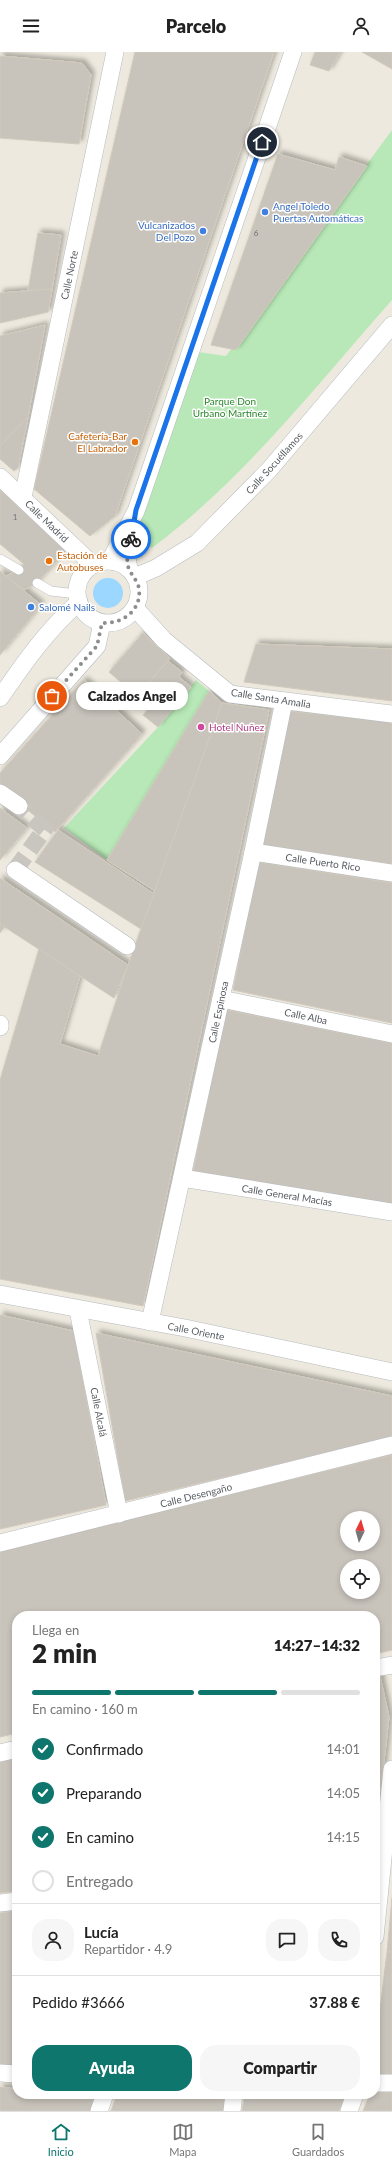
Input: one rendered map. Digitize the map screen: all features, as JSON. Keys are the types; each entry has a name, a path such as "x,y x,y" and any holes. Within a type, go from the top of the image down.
{"street":[{"name":"Calle Norte","path":"23,497 111,52"},
{"path":"110,562 136,510 293,52"},
{"name":"Calle Socuéllamos","path":"132,573 156,568 197,543 269,470 392,325"},
{"name":"Calle Madrid","path":"0,477 23,497 93,565"},
{"path":"132,573 123,565 110,562 93,565 80,580 78,598 85,613 96,621 102,623 121,621 135,608 139,597 139,588 132,573 128,558 136,510"},
{"path":"0,698 32,650 78,598"},
{"name":"Calle Santa Amalia","path":"135,608 164,640 230,694 392,714"},
{"path":"0,756 97,646 102,623"},
{"name":"Calle Espinosa","path":"150,1322 253,852 284,701"},
{"path":"0,793 19,806"},
{"name":"Calle Puerto Rico","path":"253,852 392,873"},
{"path":"15,870 127,946"},
{"name":"Calle Alba","path":"221,998 392,1034"},
{"name":"Calle General Macías","path":"182,1178 392,1212"},
{"name":"Calle Oriente","path":"0,1294 78,1310 150,1322 392,1372"},
{"name":"Calle Alcalá","path":"78,1310 119,1514"},
{"name":"Calle Desengaño","path":"0,1543 392,1445"},
{"path":"380,1667 392,1665"},
{"path":"0,1752 12,1750"},
{"path":"380,1877 392,1769"},
{"path":"0,1903 12,1902"},
{"path":"0,2073 12,2074"},
{"path":"380,2083 392,2083"},
{"path":"98,2111 103,2099"},
{"path":"232,2111 233,2099"},
{"path":"349,2111 353,2099"}],"lane":[{"path":"0,559 19,570"},
{"path":"37,584 51,591 78,598"}],"green space":[{"name":"Parque Don Urbano Martínez","path":"392,130 392,300 307,398 248,462 217,493 152,548 136,535 137,508 198,352 226,356"},
{"path":"196,680 209,691 107,860 64,828 158,727"}],"water":[{"path":"108,578 119,582 123,593 119,604 108,608 97,604 93,593 97,582"}],"building":[{"path":"135,52 274,52 115,516 90,536 34,489"},
{"path":"315,52 340,52 329,71 310,65"},
{"path":"362,52 392,52 392,69"},
{"path":"0,56 82,63 91,75 79,144 0,138"},
{"path":"278,154 335,170 339,157 367,166 236,350 211,345"},
{"path":"38,233 61,235 52,289 28,291"},
{"path":"52,289 48,312 0,323 0,293"},
{"path":"45,325 28,417 0,446 0,336"},
{"path":"28,417 18,468 14,471 0,459 0,446"},
{"path":"0,490 66,551 37,583 24,590 6,576 19,570 24,564 0,544"},
{"path":"0,571 41,605 0,655"},
{"path":"143,633 170,658 137,696 109,672"},
{"path":"256,644 392,649 392,701 244,682"},
{"path":"168,661 182,672 179,677 191,687 158,727 143,715 150,707 137,696"},
{"path":"84,680 142,734 55,832 0,788 0,773"},
{"path":"209,691 222,703 155,891 107,860"},
{"path":"222,703 269,710 143,1306 0,1279 0,1080 39,949 80,976 60,1044 98,1056 128,965"},
{"path":"288,711 392,722 392,864 263,845"},
{"path":"0,808 27,828 0,860"},
{"path":"58,830 154,894 141,929 35,862"},
{"path":"258,862 392,883 392,1023 233,990"},
{"path":"0,878 128,965 114,998 0,924"},
{"path":"0,924 5,926 0,933"},
{"path":"226,1010 392,1043 392,1205 193,1171"},
{"path":"0,1315 74,1331 106,1505 0,1529"},
{"path":"96,1333 392,1396 392,1437 125,1501"},
{"path":"392,1455 392,1650 380,1653 380,1611 12,1611 12,1734 0,1737 0,1550"},
{"path":"380,1676 389,1717 380,1796"},
{"path":"12,1756 12,1892 0,1893 0,1759"},
{"path":"392,1898 392,1952 387,1952"},
{"path":"12,1912 12,2068 0,2067 0,1913"},
{"path":"387,1952 392,1952 392,2077 380,2077 380,2010"},
{"path":"0,2087 12,2088 12,2099 97,2099 92,2111 0,2111"},
{"path":"380,2092 392,2092 392,2111 363,2111 368,2099 380,2099"},
{"path":"115,2099 225,2099 224,2111 111,2111"},
{"path":"244,2099 344,2099 339,2111 242,2111"}],"tunnel":[{"path":"15,870 45,829 19,806"}],"way so far":[{"path":"52,696 97,646 102,623 121,621 135,608 139,597 139,588 135,577 129,569 128,558 131,539"}],"place":[{"name":"Angel Toledo Puertas Automáticas","path":"265,212"},
{"name":"Vulcanizados Del Pozo","path":"203,231"},
{"name":"Cafetería-Bar El Labrador","path":"135,442"},
{"name":"Estación de Autobuses","path":"49,561"},
{"name":"Salomé Nails","path":"31,607"},
{"name":"Calzados Angel","path":"52,696"},
{"name":"Hotel Nuñez","path":"201,727"}],"route":[{"path":"131,539 136,510 262,142"}]}
